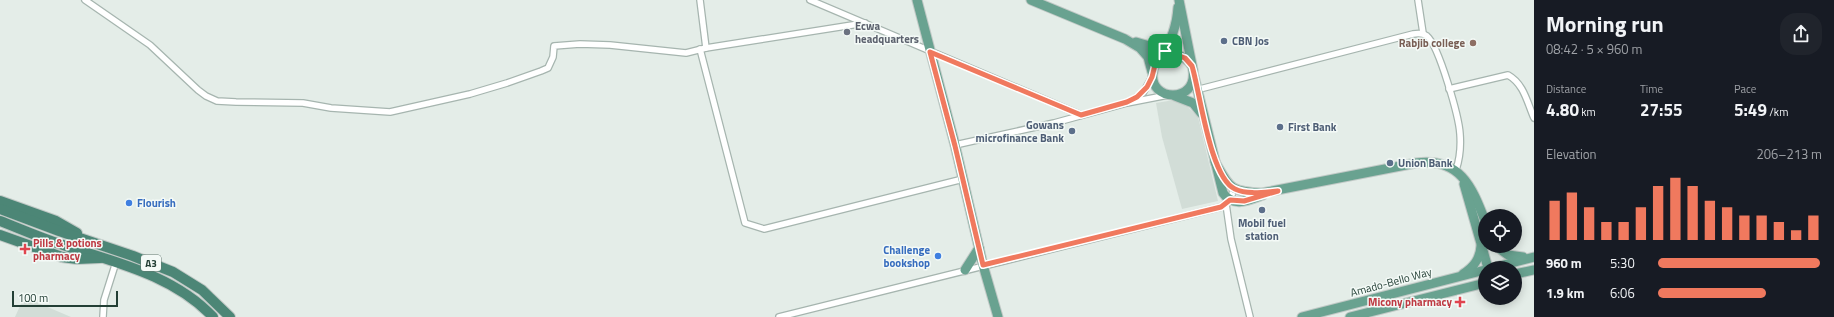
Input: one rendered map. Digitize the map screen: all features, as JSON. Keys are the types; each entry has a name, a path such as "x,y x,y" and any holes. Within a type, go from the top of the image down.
{"highway":[{"path":"0,201 56,221 75,231 84,239"},
{"name":"A3","path":"0,209 133,256 173,272 202,290 230,317"},
{"name":"A3","path":"0,221 54,242 116,262 178,288 200,304 213,317"},
{"path":"0,235 62,257 86,259 105,258"}],"main road":[{"path":"917,0 955,146 983,265 998,317"},
{"path":"1031,0 1125,39 1185,58 1193,70 1191,85 1175,95"},
{"path":"1152,75 1155,65 1165,51 1176,26 1178,0"},
{"path":"1178,0 1220,188 1228,202 1244,201 1278,191 1424,162 1441,163 1459,173 1480,209"},
{"path":"1125,39 1145,52 1150,62 1156,87 1193,103 1204,118"},
{"path":"1159,60 1165,56 1175,54"},
{"path":"1215,162 1227,183 1234,189 1251,193 1278,191"},
{"path":"1459,173 1478,234"},
{"path":"965,270 979,248"},
{"path":"1460,276 1470,269 1478,259 1479,253"},
{"path":"1505,253 1514,257 1534,256"},
{"path":"1519,261 1534,256"},
{"path":"1522,273 1534,270"},
{"name":"Amado-Bello Way","path":"1302,317 1478,272"},
{"path":"1350,317 1478,284"}],"street":[{"path":"85,0 150,45 206,96 217,101 303,103 331,108 390,112 470,94 541,71 548,68 553,57 554,46 580,44 610,45 686,53 706,48 865,23"},
{"path":"700,0 706,48"},
{"path":"810,0 1081,115"},
{"path":"1418,0 1422,33"},
{"path":"955,146 1047,125 1127,102 1175,95 1197,90 1413,34 1422,33 1428,36 1435,48 1458,119 1460,134 1459,173"},
{"path":"700,50 745,223 764,229 963,179"},
{"path":"1127,102 1142,93 1152,75"},
{"path":"1449,89 1508,75 1522,86 1534,118"},
{"path":"1234,189 1228,202 1230,239 1250,317"},
{"path":"779,317 1228,202"},
{"path":"102,317 104,300 116,262"}],"shaded area":[{"path":"1174,100 1186,105 1198,117 1218,201 1182,209 1162,137 1156,103"},
{"path":"24,297 71,317 15,317"}],"place":[{"name":"Ecwa headquarters","path":"847,32"},
{"name":"CBN Jos","path":"1224,41"},
{"name":"Rabjib college","path":"1473,43"},
{"name":"First Bank","path":"1280,127"},
{"name":"Gowans microfinance Bank","path":"1072,131"},
{"name":"Union Bank","path":"1390,163"},
{"name":"Flourish","path":"129,203"},
{"name":"Mobil fuel station","path":"1262,210"},
{"name":"Pills & potions pharmacy","path":"25,249"},
{"name":"Challenge bookshop","path":"938,256"},
{"name":"Micony pharmacy","path":"1460,302"}],"route":[{"path":"1165,51 1182,56 1188,60 1192,66 1215,162 1230,187 1239,191 1251,193 1278,191 1239,202 1230,200 1221,207 983,265 955,146 930,52 1081,115 1127,102 1137,97 1147,87 1152,77 1155,65 1165,51"}]}
